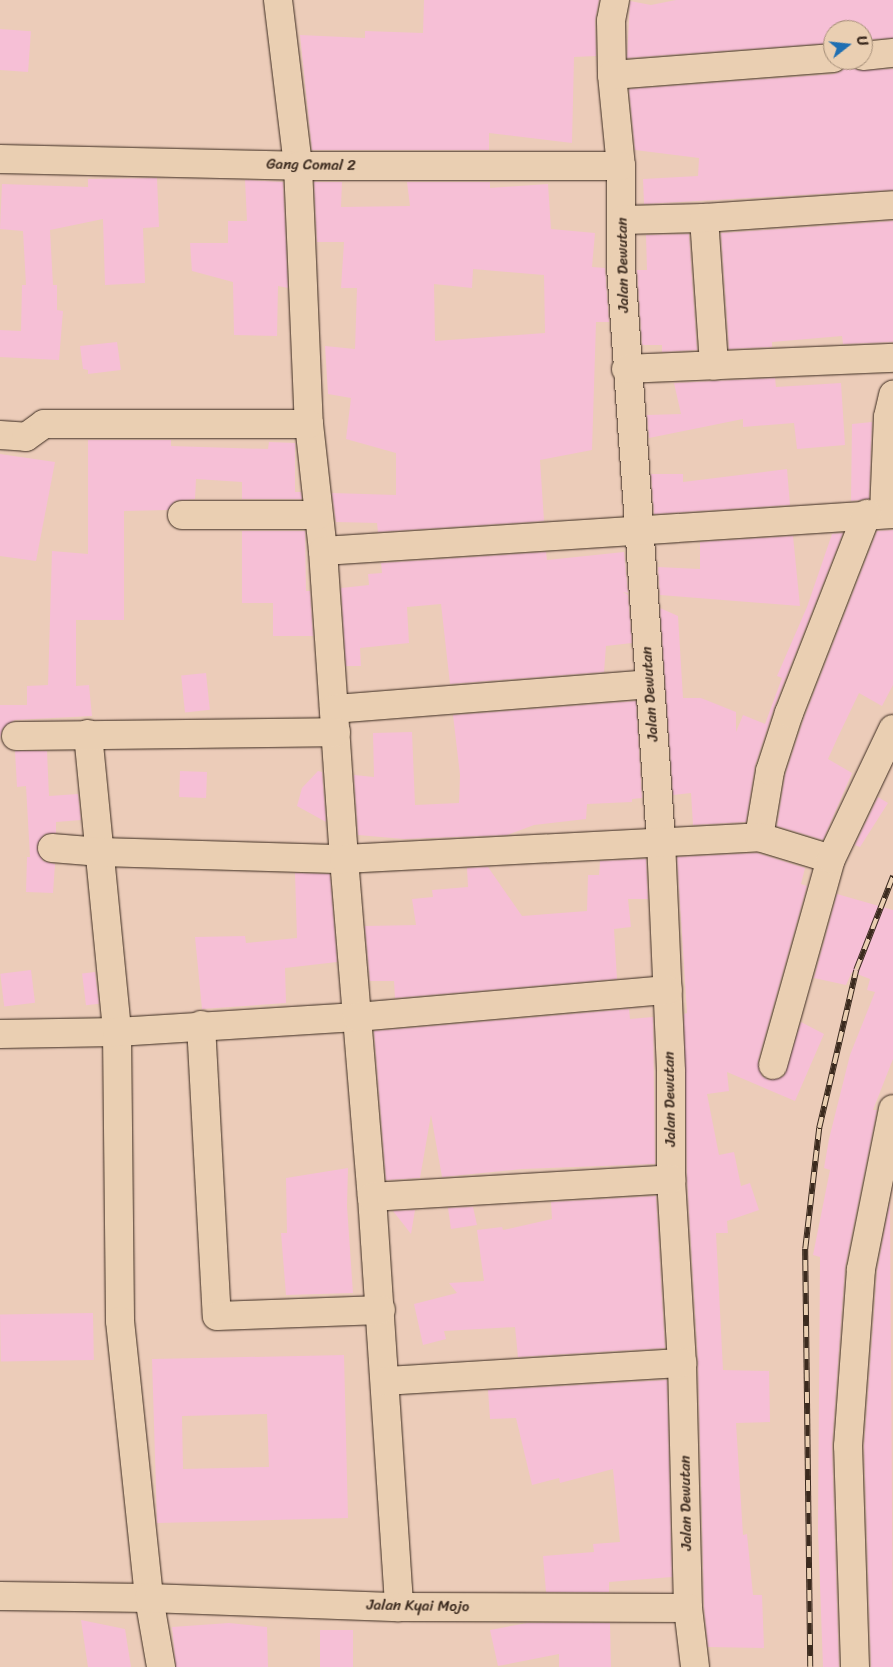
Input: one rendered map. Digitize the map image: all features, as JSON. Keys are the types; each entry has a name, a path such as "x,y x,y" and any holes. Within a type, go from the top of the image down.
{"street":[{"path":"278,0 298,166 310,424 323,551 344,858 372,1196 399,1607"},
{"name":"Jalan Dewutan","path":"615,0 611,21 612,75 621,166 621,267 637,531 661,841 668,990 671,1180 682,1363 688,1608 695,1667"},
{"path":"873,55 893,53"},
{"path":"612,75 823,59"},
{"name":"Gang Comal 2","path":"0,159 298,166 621,166"},
{"path":"622,220 704,218 893,205"},
{"path":"704,218 714,366"},
{"path":"626,370 893,358"},
{"path":"759,837 770,771 789,713 881,513 888,417 893,395"},
{"path":"0,435 26,437 44,424 310,424"},
{"path":"323,551 881,513"},
{"path":"182,515 318,514"},
{"path":"16,736 335,721 650,684"},
{"path":"773,1065 831,859 893,729"},
{"path":"88,734 101,852 117,1032 120,1322 149,1598 161,1667"},
{"path":"52,848 101,852 344,858 759,837 831,859"},
{"path":"0,1034 117,1032 201,1025 357,1017 668,990"},
{"path":"201,1025 217,1316 380,1310"},
{"path":"855,1667 848,1446 860,1269 892,1120"},
{"path":"372,1196 671,1180"},
{"path":"385,1381 682,1363"},
{"name":"Jalan Kyai Mojo","path":"0,1596 149,1598 399,1607 688,1608"}],"building":[{"path":"424,0 599,0 595,21 596,56 574,57 572,143 489,133 489,150 312,150 300,35 365,38 365,31 423,33"},
{"path":"676,0 893,0 893,38 873,39 873,20 823,20 823,44 627,58 630,1 651,5"},
{"path":"0,29 31,31 28,72 0,70"},
{"path":"893,69 893,190 644,204 643,179 698,176 699,158 635,150 629,89 834,74 842,71"},
{"path":"157,178 159,227 143,228 145,283 105,285 103,219 50,230 53,285 57,285 57,310 63,311 59,360 0,357 0,330 21,331 22,285 26,285 23,231 0,229 2,184 88,187 88,179"},
{"path":"245,180 283,182 288,288 278,286 277,336 234,335 233,282 192,271 190,243 228,243 228,221 247,221"},
{"path":"314,182 342,182 341,207 410,206 407,182 490,182 490,188 548,184 551,229 595,233 592,267 605,268 609,322 596,322 592,450 540,460 544,521 378,532 377,523 336,522 332,493 396,495 396,453 346,439 351,398 328,394 325,346 355,349 357,288 341,288 344,242 317,242","holes":["473,269 544,275 545,333 435,341 434,284 472,288"]},
{"path":"893,221 893,342 843,344 842,336 772,342 772,347 729,349 721,233"},
{"path":"689,234 697,350 662,352 662,345 642,345 637,270 647,270 646,235"},
{"path":"117,342 121,370 88,374 88,370 83,369 80,346"},
{"path":"775,378 776,387 841,383 845,445 797,449 794,423 743,427 743,419 649,438 647,415 681,414 674,383"},
{"path":"872,422 869,499 851,501 852,424"},
{"path":"88,440 171,440 171,446 268,449 269,442 295,443 295,492 301,492 302,499 242,499 242,482 196,479 195,499 175,501 168,510 124,511 124,620 76,620 76,686 89,685 92,716 15,720 3,728 0,738 0,705 27,705 27,686 48,685 52,551 88,554"},
{"path":"0,454 55,462 36,561 0,556"},
{"path":"787,469 790,505 654,514 651,474 683,474 683,482"},
{"path":"893,530 893,685 882,706 859,693 837,739 828,759 852,773 823,840 777,826 785,775 804,718 877,531"},
{"path":"242,531 305,531 306,591 310,591 313,636 273,636 273,603 242,603"},
{"path":"843,533 774,708 755,766 746,822 693,825 691,793 673,795 660,608 678,616 683,698 701,698 736,712 736,732 743,715 765,724 782,678 777,676 807,607 832,534"},
{"path":"793,536 800,606 660,595 658,567 700,569 700,542"},
{"path":"546,552 547,560 624,552 628,593 623,592 628,595 632,643 606,646 604,672 450,684 441,604 407,607 409,643 360,648 361,666 346,666 341,588 369,585 368,574 382,573 381,563"},
{"path":"206,673 210,710 185,712 181,676"},
{"path":"636,701 642,798 632,799 632,802 587,804 586,819 534,825 507,835 404,839 358,835 354,775 374,777 373,733 412,732 415,805 459,803 460,775 453,715"},
{"path":"15,751 47,751 49,796 78,794 81,820 56,822 56,833 45,834 37,846 43,861 55,864 53,893 26,892 27,857 30,857 26,786 17,787"},
{"path":"180,771 207,772 206,798 179,797"},
{"path":"318,771 322,772 326,822 297,806 302,788"},
{"path":"878,797 888,803 860,847 855,845"},
{"path":"757,853 805,868 801,884 807,886 758,1061 762,1076 769,1080 784,1076 801,1022 824,1034 795,1101 727,1072 729,1091 707,1094 719,1155 734,1152 741,1186 750,1183 759,1210 727,1221 728,1233 716,1233 723,1370 769,1371 770,1422 736,1423 743,1535 747,1534 753,1595 762,1595 764,1648 708,1647 704,1607 698,1363 687,1179 684,1014 687,1013 677,857"},
{"path":"646,859 648,899 628,899 631,927 614,929 617,979 395,998 394,981 370,981 365,926 416,925 412,899 433,897 432,890 468,887 467,868 488,867 522,916 587,911 588,875 599,875 600,861"},
{"path":"295,873 330,874 337,962 285,968 286,1003 202,1009 195,937 245,936 246,943 297,938"},
{"path":"837,894 893,910 893,1059 873,1110 877,1110 845,1268 832,1446 839,1667 823,1667 818,1530 820,1257 813,1255 830,1170 824,1168 829,1139 850,1055 875,992 867,990 870,979 852,972 846,985 814,978"},
{"path":"31,970 35,1003 4,1007 0,974"},
{"path":"95,972 99,1004 86,1005 82,974"},
{"path":"629,1009 630,1019 653,1017 655,1164 522,1169 442,1177 431,1115 420,1178 386,1180 374,1031"},
{"path":"348,1168 347,1206 353,1293 286,1295 281,1233 287,1233 286,1178"},
{"path":"656,1196 665,1348 518,1357 515,1327 444,1331 446,1339 423,1345 414,1304 457,1293 449,1283 484,1281 477,1230 502,1227 503,1230 552,1219 551,1202"},
{"path":"890,1201 893,1667 871,1667 864,1446 877,1271"},
{"path":"473,1207 477,1225 451,1229 448,1208"},
{"path":"415,1210 411,1234 393,1211"},
{"path":"93,1313 94,1360 1,1362 0,1315"},
{"path":"344,1355 348,1518 157,1523 152,1359","holes":["267,1414 269,1467 183,1469 182,1416"]},
{"path":"667,1380 672,1577 609,1582 609,1592 546,1592 543,1556 594,1552 593,1544 620,1542 613,1469 560,1483 559,1478 532,1485 516,1418 490,1419 488,1390"},
{"path":"81,1620 125,1629 131,1667 88,1667"},
{"path":"229,1623 267,1627 268,1667 176,1667 172,1627"},
{"path":"527,1623 610,1623 611,1667 559,1667 559,1654 498,1666 490,1630"},
{"path":"320,1630 353,1630 353,1667 320,1667"}],"railway":[{"path":"810,1667 805,1249 819,1128 856,970 893,876"}]}
